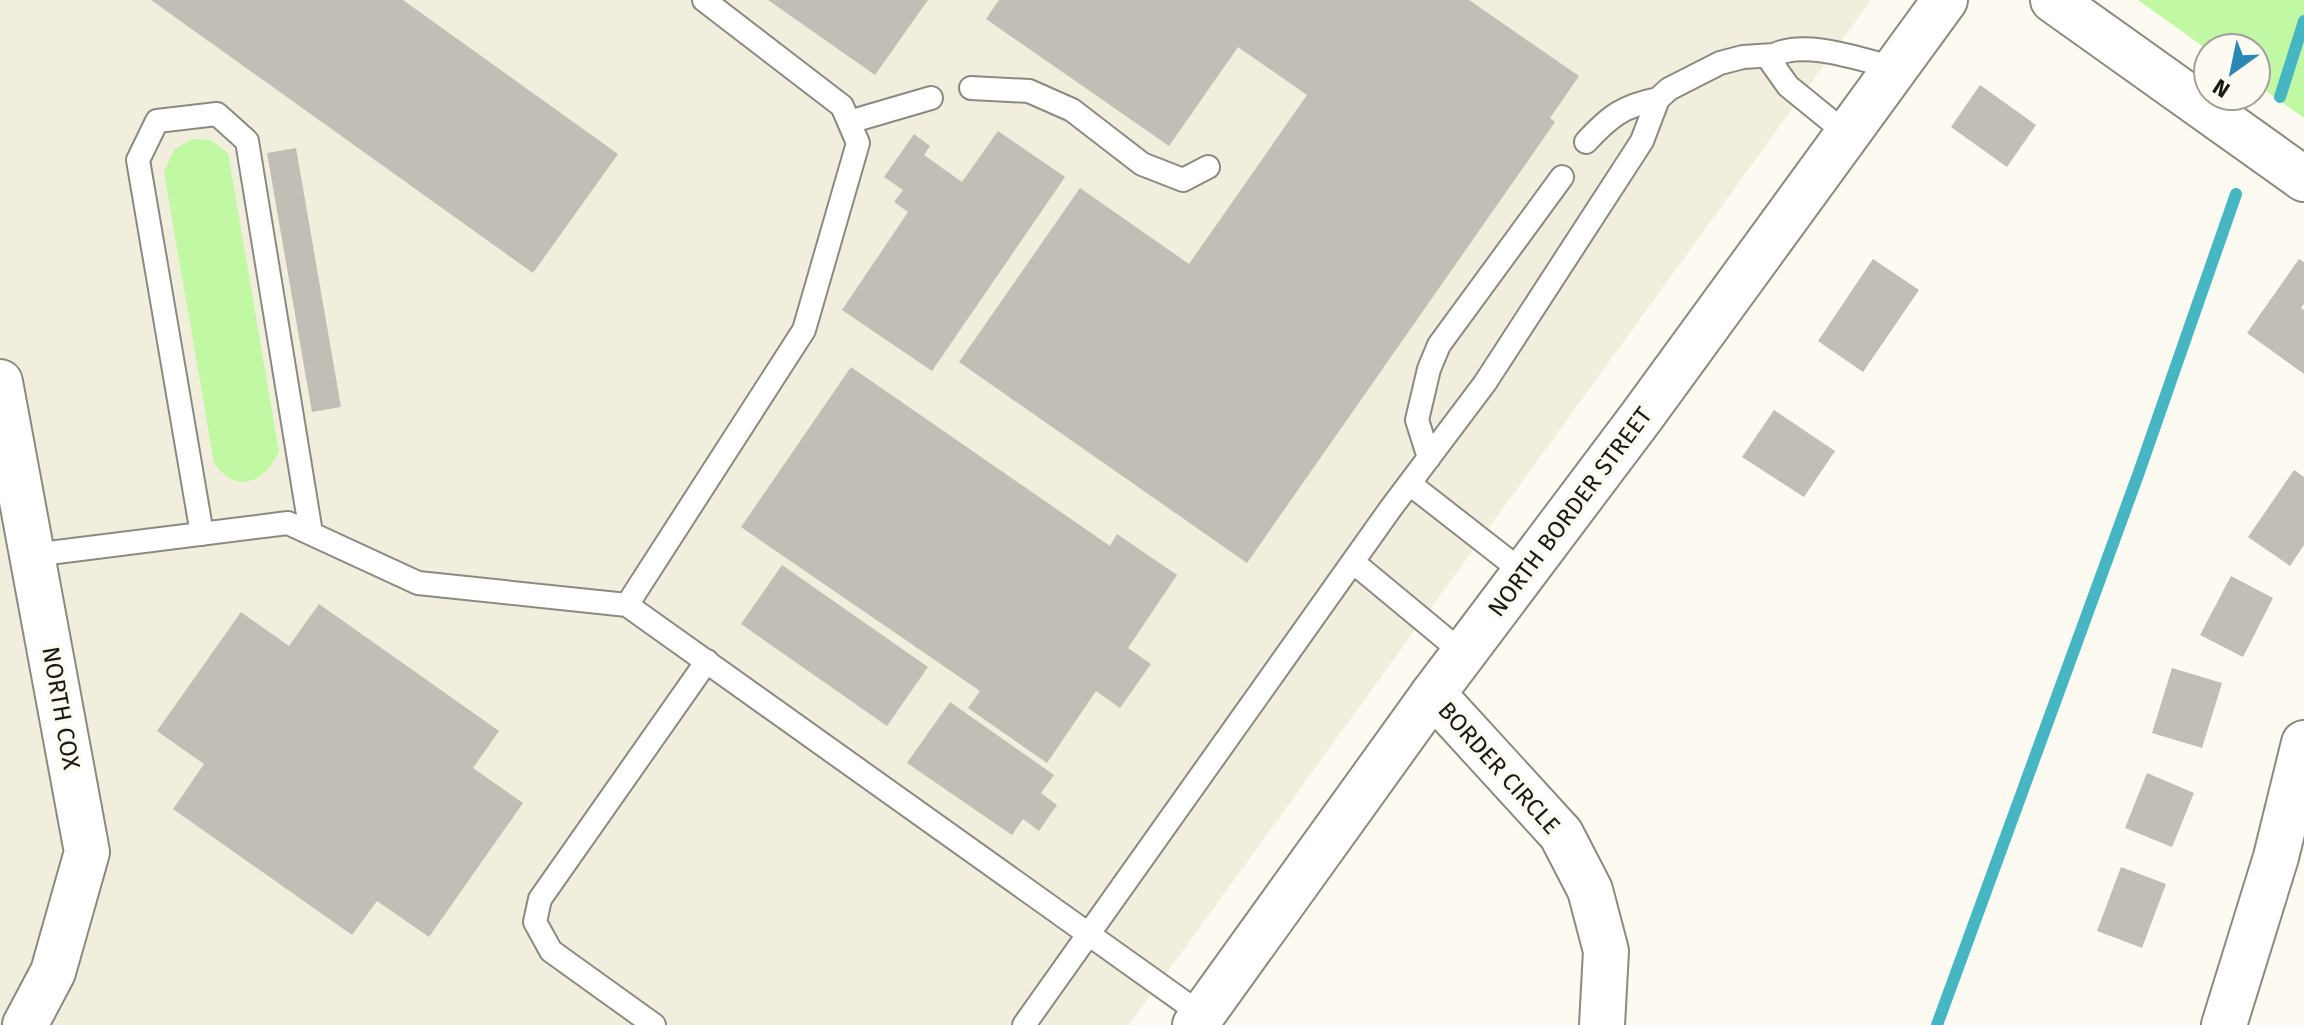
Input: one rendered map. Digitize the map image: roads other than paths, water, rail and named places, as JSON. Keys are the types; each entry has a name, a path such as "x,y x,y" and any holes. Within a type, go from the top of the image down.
{"street":[{"name":"NORTH BORDER STREET","path":"1198,1020 1433,694 1945,0"},
{"path":"2053,0 2304,179"},
{"name":"NORTH COX","path":"0,382 87,852 53,972 25,1025"},
{"name":"BORDER CIRCLE","path":"1433,694 1561,834 1590,890 1606,951 1602,1025"},
{"path":"2224,1025 2290,861 2304,743"}],"lane":[{"path":"627,605 804,330 858,143 842,106 704,0"},
{"path":"1024,1025 1353,562 1485,383 1642,141 1658,99 1669,89 1720,63 1743,57 1774,55 1782,51 1827,51 1895,68"},
{"path":"1774,55 1771,62 1788,86 1847,134"},
{"path":"971,88 1029,91 1072,110 1142,164 1183,180 1208,167"},
{"path":"849,122 931,98"},
{"path":"1586,142 1610,116 1635,104 1658,99"},
{"path":"202,534 138,160 157,121 217,114 247,141 311,533"},
{"path":"1429,458 1417,420 1429,369 1439,345 1562,177"},
{"path":"1410,484 1524,573"},
{"path":"33,555 288,523 418,583 627,605 1088,934 1198,1020"},
{"path":"1353,562 1464,654"},
{"path":"654,1025 551,951 535,922 540,899 707,661"}],"waterway":[{"path":"2280,97 2304,21"},
{"path":"1937,1025 2138,475 2236,194"}]}
